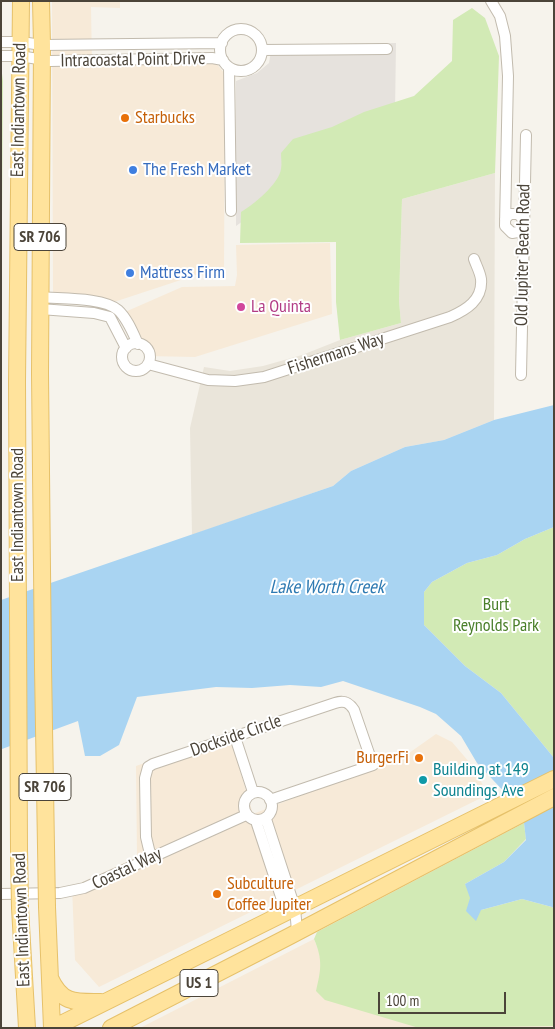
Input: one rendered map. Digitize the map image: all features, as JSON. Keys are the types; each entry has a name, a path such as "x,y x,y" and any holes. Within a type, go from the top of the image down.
{"main road":[{"name":"East Indiantown Road","path":"21,1 16,381 20,908 27,1028"},
{"name":"East Indiantown Road","path":"41,1 40,373 47,908 52,1028"},
{"path":"18,180 27,201 29,216 29,285 31,294 40,303"},
{"name":"US 1","path":"110,1028 297,931 506,812 554,779"},
{"name":"US 1","path":"52,1028 291,910 506,812 554,797"},
{"path":"50,978 54,987 67,999 76,1002 104,1002"}],"street":[{"name":"Old Jupiter Beach Road","path":"491,1 500,16 505,36 508,76 505,219"},
{"path":"244,30 257,36 262,50 262,55 257,64 249,70 239,71 226,64 221,51 222,42 231,32 244,30"},
{"path":"1,42 21,49 42,53"},
{"name":"Intracoastal Point Drive","path":"42,53 222,42"},
{"path":"1,56 21,49 42,53"},
{"path":"262,50 388,49"},
{"name":"Intracoastal Point Drive","path":"42,53 212,58 226,64 231,211"},
{"name":"Old Jupiter Beach Road","path":"521,375 526,135"},
{"path":"514,213 521,216 524,222 520,231 512,232 505,226 505,219 514,213"},
{"name":"Fishermans Way","path":"40,303 110,317 126,348 123,352 122,361 127,369 132,371 141,370 148,364 208,380 235,381 264,376 431,323 466,309 475,301 479,293 481,279 474,259"},
{"path":"40,303 97,301 118,309 138,344 148,352 148,364"},
{"path":"126,348 138,344"},
{"name":"Dockside Circle","path":"151,858 146,837 145,778 148,768 153,764 335,703 349,703 354,710 373,765 270,800"},
{"path":"235,737 253,792"},
{"path":"253,792 262,793 270,800 271,812 261,820 252,820 246,814 243,803 253,792"},
{"name":"Coastal Way","path":"1,894 60,893 84,888 246,814"},
{"path":"261,820 297,931"}],"shaded area":[{"path":"52,1 120,1 120,8 91,7 92,65 215,62 225,74 224,273 196,275 111,303 53,293"},
{"path":"396,43 395,113 236,226 236,81 257,73 269,63 272,45"},
{"path":"495,173 494,420 444,440 405,447 351,471 333,486 192,535 190,428 204,367 230,371 263,366 302,355 340,340 401,323 399,301 402,199"},
{"path":"330,243 332,314 195,357 146,356 125,312 182,287 235,286 237,275 236,245"},
{"path":"229,733 253,814 409,753 436,734 452,742 476,770 487,795 99,987 75,960 72,887 137,857 136,766"},
{"path":"314,939 322,968 317,991 554,1025 554,1028 140,1028"}],"green space":[{"path":"472,8 485,18 499,56 495,173 402,199 399,301 401,323 340,340 336,302 336,242 240,243 241,212 258,199 276,181 281,169 281,153 293,139 332,127 364,112 414,96 452,61 453,20"},
{"path":"1,66 3,81 1,353"},
{"name":"Burt Reynolds Park","path":"554,527 554,758 501,693 465,666 424,625 424,592 432,582 467,563 497,555 525,539"},
{"path":"524,823 526,839 504,862 465,884 481,910 522,899 554,909 554,1026 419,1028 325,1000 316,991 320,965 319,953 314,939 317,932"}],"water":[{"name":"Lake Worth Creek","path":"554,405 554,527 525,539 497,555 467,563 432,582 424,592 424,625 465,666 501,693 554,758 554,909 522,899 481,910 476,921 466,911 470,898 465,884 504,862 526,840 524,823 509,797 477,763 461,736 436,714 343,681 321,687 290,685 252,688 216,687 137,697 119,745 100,756 85,756 78,721 2,749 1,791 1,600 333,486 351,471 405,447 444,440 494,420"}],"place":[{"name":"Starbucks","path":"125,118"},
{"name":"The Fresh Market","path":"133,170"},
{"name":"Mattress Firm","path":"130,273"},
{"name":"La Quinta","path":"241,307"},
{"name":"BurgerFi","path":"419,758"},
{"name":"Building at 149 Soundings Ave","path":"423,780"},
{"name":"Subculture Coffee Jupiter","path":"217,894"}]}
